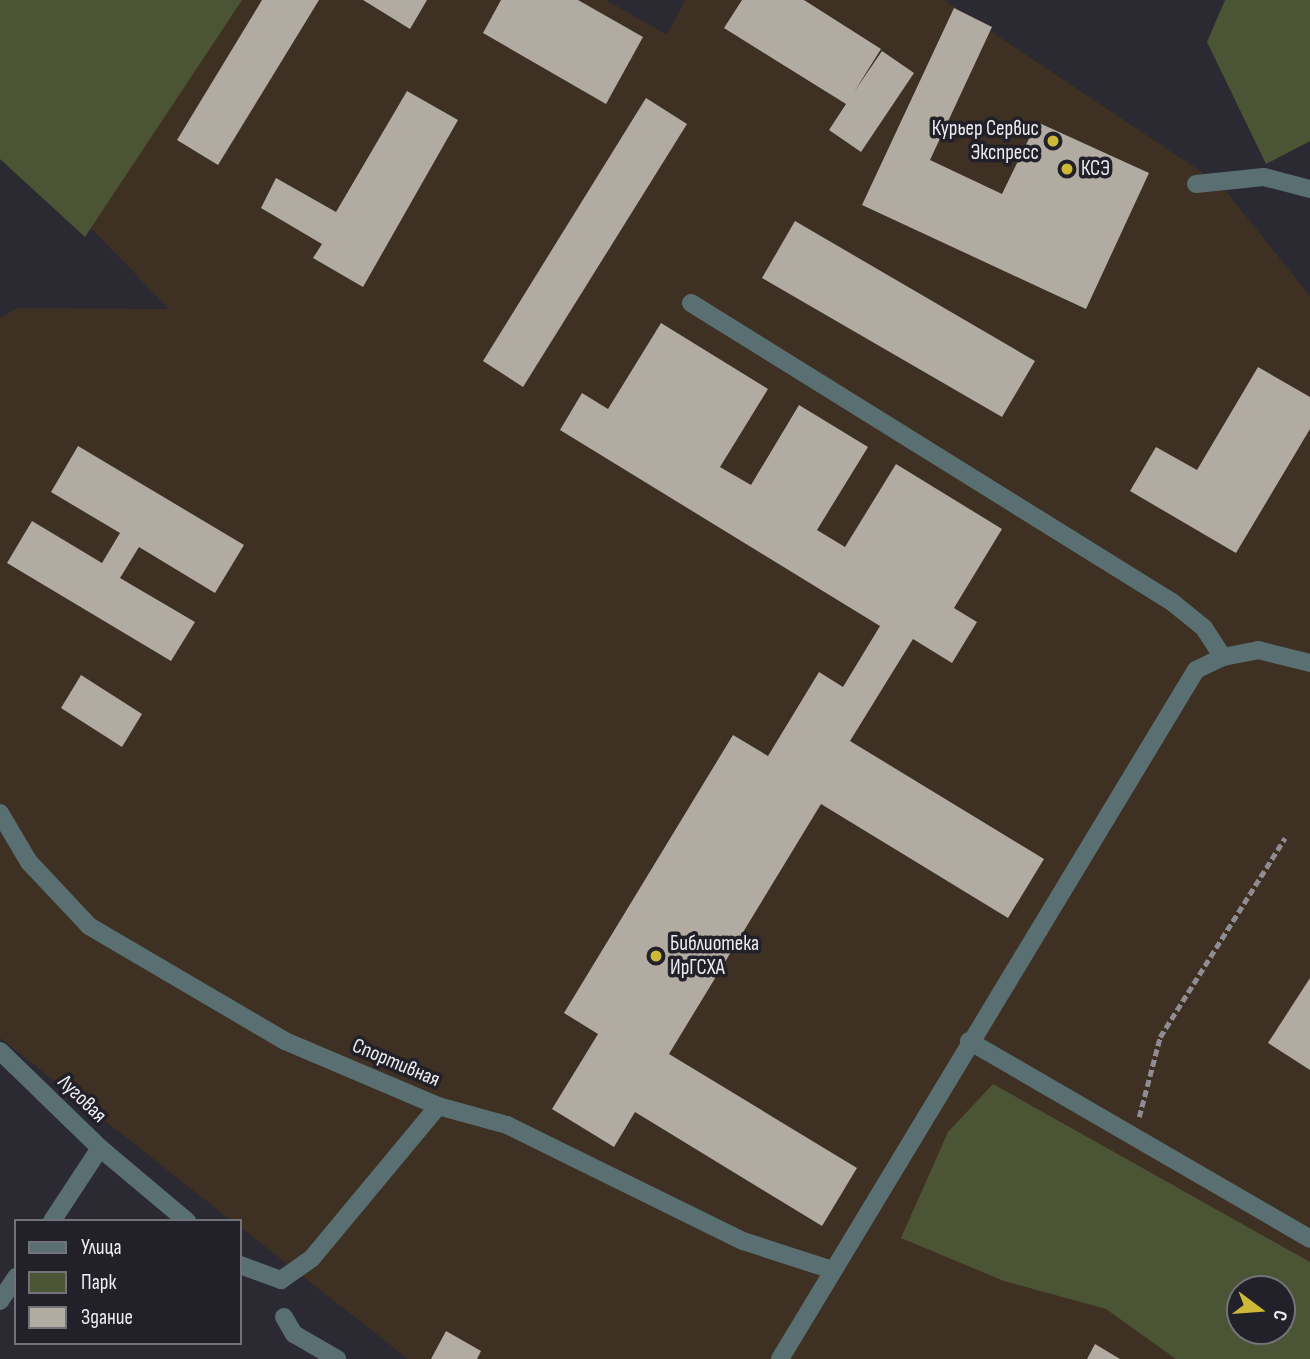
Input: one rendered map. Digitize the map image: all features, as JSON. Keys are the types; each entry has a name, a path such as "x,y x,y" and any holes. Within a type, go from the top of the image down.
{"street":[{"path":"1196,184 1264,177 1310,189"},
{"path":"691,303 1172,602 1205,628 1223,657"},
{"path":"780,1359 969,1041 1196,670 1223,657 1258,650 1310,663"},
{"name":"Спортивная","path":"0,813 29,862 89,926 285,1041 438,1105 507,1125 743,1241 832,1270"},
{"path":"969,1041 1133,1140 1310,1239"},
{"name":"Луговая","path":"0,1051 100,1147 53,1219"},
{"path":"242,1266 281,1280 312,1258 438,1105"},
{"path":"100,1147 185,1219"},
{"path":"0,1301 14,1280"},
{"path":"284,1317 294,1334 337,1359"}],"path":[{"path":"1133,1140 1160,1037 1286,838"}],"shaded area":[{"path":"235,0 606,0 667,35 685,0 944,0 1221,185 1310,296 1310,1359 408,1359 242,1229 242,1219 229,1219 0,1038 0,318 17,308 169,309 89,226"}],"green space":[{"path":"0,0 242,0 85,237 0,159"},
{"path":"1225,0 1310,0 1310,141 1266,164 1207,42"},
{"path":"993,1084 1310,1262 1310,1359 1176,1359 1106,1309 1004,1281 901,1238 948,1132"}],"building":[{"path":"262,0 319,0 218,165 177,140"},
{"path":"363,0 427,0 410,29"},
{"path":"501,0 578,0 643,37 606,104 483,33"},
{"path":"742,0 804,0 881,49 854,92 882,51 914,73 861,152 829,130 846,104 724,28"},
{"name":"Курьер Сервис Экспресс","path":"954,8 992,27 930,160 1002,194 1037,122 1149,173 1086,309 862,205"},
{"path":"407,91 458,120 363,287 313,258 322,244 261,208 276,178 336,212"},
{"path":"646,98 687,124 523,387 483,361"},
{"path":"795,221 1035,361 1002,417 762,278"},
{"path":"661,323 768,389 720,467 751,485 799,405 868,447 817,530 845,547 896,464 1002,529 954,608 977,622 952,663 913,639 850,741 1044,859 1008,918 821,804 669,1054 857,1168 822,1226 635,1112 614,1147 552,1109 598,1034 564,1013 733,735 768,756 819,672 843,687 880,626 560,430 582,393 608,409"},
{"path":"1258,367 1310,397 1310,429 1236,553 1130,491 1156,447 1197,470"},
{"path":"78,446 244,545 215,593 139,547 120,578 195,622 171,661 7,563 32,521 102,563 120,533 51,492"},
{"path":"81,675 142,714 122,747 61,708"},
{"path":"1310,978 1310,1070 1268,1043"},
{"path":"446,1331 481,1351 477,1359 431,1359"},
{"path":"1095,1344 1120,1359 1087,1359"}],"place":[{"name":"Курьер Сервис Экспресс","path":"1053,141"},
{"name":"КСЭ","path":"1067,169"},
{"name":"Библиотека ИрГСХА","path":"656,956"}]}
